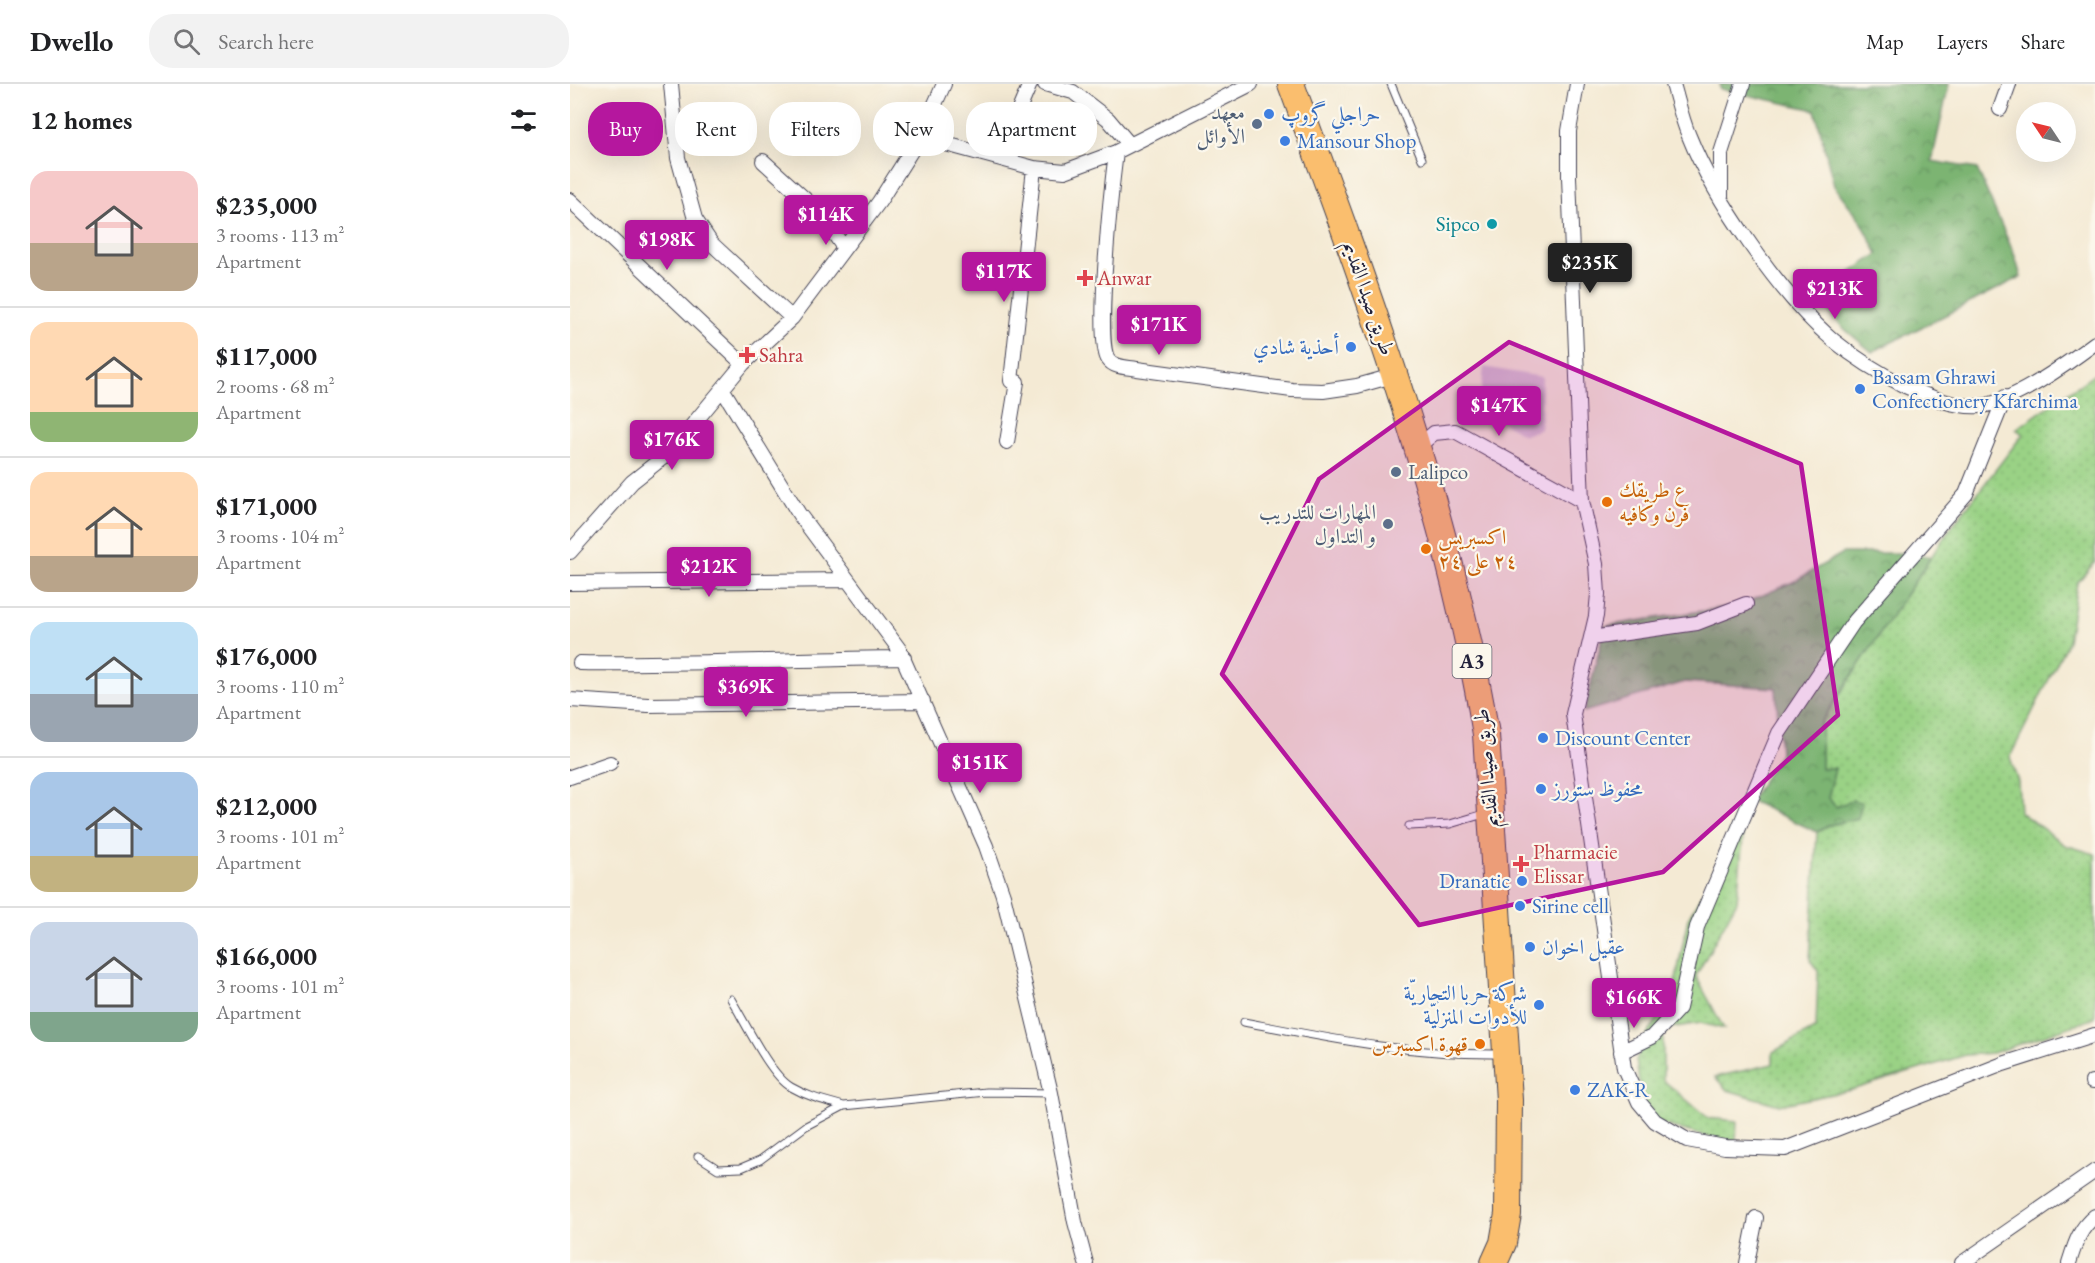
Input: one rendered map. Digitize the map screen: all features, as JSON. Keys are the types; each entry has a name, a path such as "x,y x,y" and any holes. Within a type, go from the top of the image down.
{"highway":[{"name":"طريق صيدا القديم","path":"1291,84 1360,268 1419,447 1478,685 1486,734 1509,1100 1508,1214 1503,1243 1494,1263"}],"street":[{"path":"672,84 678,158 695,219 711,243 792,318"},
{"path":"936,102 944,84"},
{"path":"999,157 1030,84"},
{"path":"1045,84 1073,92 1108,119 1130,145"},
{"path":"954,146 1034,168 1065,171 1116,152 1251,84"},
{"path":"1577,84 1569,131 1569,177 1582,501 1596,564 1598,594 1574,714 1621,1052 1624,1068 1639,1102 1655,1121 1687,1140 1725,1147 1785,1149 2003,1064 2095,1035"},
{"path":"1673,84 1688,135 1721,198 1792,297 1831,338 1863,363 1929,397 1980,406 2005,397 2047,375 2095,343"},
{"path":"1721,198 1721,153 1743,84"},
{"path":"2000,109 2009,84"},
{"path":"1116,152 1104,299 1106,356 1114,365 1292,390 1323,391 1357,386 1396,375"},
{"path":"570,552 632,482 670,452 742,364 792,318 879,202 908,156"},
{"path":"763,161 819,212 844,248"},
{"path":"1007,442 1017,382 1011,381 1034,168"},
{"path":"571,204 742,364"},
{"path":"723,390 773,475 904,658 986,846 1003,895 1051,1093 1075,1222 1086,1263"},
{"path":"1621,1052 1652,1037 1679,1008 1697,927 1779,733 1853,623 1966,494 2005,397"},
{"path":"1419,447 1434,433 1455,431 1582,501"},
{"path":"570,583 847,580"},
{"path":"1591,638 1697,623 1746,604"},
{"path":"580,663 904,658"},
{"path":"570,700 648,705 923,701"},
{"path":"570,777 610,763"},
{"path":"1962,1263 2095,1171"},
{"path":"2069,1263 2078,1236 2085,1224 2095,1216"},
{"path":"1747,1263 1756,1218"}],"lane":[{"path":"1391,84 1422,159"},
{"path":"1410,826 1450,824 1490,812"},
{"path":"731,999 774,1072 790,1086 812,1097 844,1106 986,1092 1051,1093"},
{"path":"1244,1022 1369,1046 1444,1054 1506,1054"},
{"path":"698,1156 718,1169 741,1168 760,1160 806,1126 844,1106"}],"highlighted area":[{"path":"1509,342 1801,464 1838,715 1663,872 1419,925 1222,674 1319,479"}],"shaded area":[{"path":"1484,367 1542,377 1541,429 1524,435 1479,408"}],"green space":[{"path":"1720,84 1949,84 1932,161 1977,169 2015,256 2021,277 1872,352 1842,327 1816,296 1878,254 1861,221 1834,186 1815,110 1720,89"},
{"path":"2095,374 2095,562 2077,583 2068,641 2010,757 2018,782 2020,812 2065,845 2095,854 2095,1018 1993,1053 1966,1055 1851,1090 1779,1105 1727,1090 1715,1077 1773,1064 1773,1052 1816,1028 1818,971 1810,960 1817,832 1830,825 1858,818 1853,800 1836,807 1828,798 1835,768 1821,769 1821,722 1947,533 2023,434 2016,429"},
{"path":"1843,553 1901,553 1931,557 1821,722 1821,768 1835,768 1828,798 1836,807 1853,800 1862,803 1858,818 1830,825 1817,832 1750,801 1780,754 1776,688 1685,682 1584,712 1605,626 1740,605 1793,582"},
{"path":"1739,831 1743,837 1737,901 1696,976 1724,1029 1701,1023 1663,1029 1663,1080 1708,1118 1737,1121 1736,1141 1711,1138 1652,1121 1642,1103 1636,1060 1648,1033 1672,999 1688,918"}],"place":[{"name":"حراجلي گروپ","path":"1269,114"},
{"name":"معهد الأوائل","path":"1257,124"},
{"name":"Mansour Shop","path":"1285,141"},
{"name":"Sipco","path":"1492,224"},
{"name":"Anwar","path":"1085,278"},
{"name":"أحذية شادي","path":"1351,347"},
{"name":"Sahra","path":"747,355"},
{"name":"Bassam Ghrawi Confectionery Kfarchima","path":"1860,389"},
{"name":"Lalipco","path":"1396,472"},
{"name":"ع طريقك فرن وكافيه","path":"1607,502"},
{"name":"المهارات للتدريب و التداول","path":"1388,524"},
{"name":"اكسبريس ٢٤ على ٢٤","path":"1426,549"},
{"name":"Discount Center","path":"1543,738"},
{"name":"محفوظ ستورز","path":"1541,789"},
{"name":"Pharmacie Elissar","path":"1521,864"},
{"name":"Dranatic","path":"1522,881"},
{"name":"Sirine cell","path":"1520,906"},
{"name":"عقيل اخوان","path":"1530,947"},
{"name":"شركة حربا التجاريّة للأدوات المنزليّة","path":"1539,1005"},
{"name":"قهوة اكسبرس","path":"1480,1044"},
{"name":"ZAK-R","path":"1575,1090"}]}
